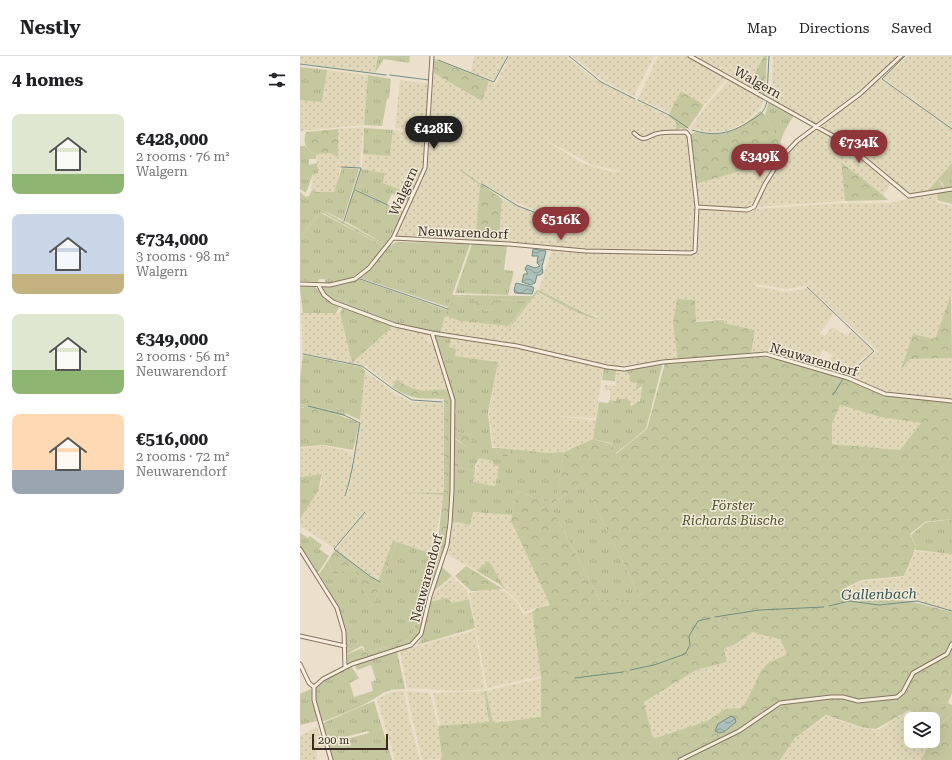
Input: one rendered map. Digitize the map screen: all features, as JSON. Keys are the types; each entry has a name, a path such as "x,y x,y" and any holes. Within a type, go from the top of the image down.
{"street":[{"name":"Walgern","path":"393,238 425,168 432,56"},
{"name":"Walgern","path":"690,56 847,144 909,196 952,189"},
{"path":"634,133 642,139 649,138 657,133 687,133 689,136 697,208 747,210 754,207 764,184 782,158 797,141 864,90 901,56"},
{"name":"Neuwarendorf","path":"393,238 509,244 593,252 691,253 696,249 697,208"},
{"path":"300,284 319,286 350,281 365,273 393,238"},
{"name":"Neuwarendorf","path":"319,286 324,295 333,302 395,325 432,334 486,340 596,364 624,369 663,362 766,354 848,378 885,394 952,401"},
{"name":"Neuwarendorf","path":"314,687 323,679 345,668 378,655 411,645 421,634 436,576 447,545 452,491 453,400 432,334"},
{"path":"300,549 337,608 343,627 345,668"},
{"path":"300,636 345,646"},
{"path":"680,760 739,731 780,702 831,697 843,697 858,701 897,698 904,692 913,673 946,654 952,644"},
{"path":"300,664 309,683 314,687 314,700 331,760"}],"shaded area":[{"path":"300,56 378,56 375,73 300,63"},
{"path":"474,56 507,56 495,80 471,73"},
{"path":"509,56 566,56 589,75 605,85 668,116 676,122 676,135 686,135 688,139 696,208 693,250 591,251 499,242 502,199 547,218 548,216 503,197 461,169 460,171 480,185 475,240 455,239 455,237 397,237 427,170 434,73 482,100 489,81 496,84","holes":["544,139 592,165 625,172 609,171 582,163"]},
{"path":"572,56 654,56 634,96 602,80"},
{"path":"658,56 687,56 727,78 704,105 681,92 671,113 638,99"},
{"path":"692,56 764,56 748,86"},
{"path":"773,56 899,56 873,81 815,124 771,99"},
{"path":"907,56 952,56 952,128 883,78"},
{"path":"327,70 368,75 364,125 300,131 300,100 322,102"},
{"path":"730,79 763,97 762,106 760,109 745,122 728,131 711,133 691,128 706,106"},
{"path":"880,79 927,110 952,130 952,163 926,193 909,195 851,145 820,127 820,125"},
{"path":"400,80 430,84 427,131 395,128"},
{"path":"363,127 360,167 340,167 338,184 334,192 317,192 311,189 313,175 318,173 316,154 329,153 337,156 338,129"},
{"path":"816,128 843,143 892,183 883,195 841,162 845,201 756,207 766,185 782,158"},
{"path":"393,130 427,134 422,170 411,194 383,183 385,173 362,169 363,154 390,156"},
{"path":"782,146 785,151 764,183 754,206 747,209 701,206 698,203 696,184 740,171"},
{"path":"938,193 936,202 952,206 952,295 935,339 913,334 902,367 910,359 952,358 952,400 886,393 848,376 876,350 807,285 787,289 755,284 755,286 787,292 807,288 834,313 820,333 825,336 832,327 847,336 852,330 873,350 845,375 823,369 833,355 823,350 813,366 780,357 751,353 756,330 724,323 724,319 696,321 695,300 677,299 673,323 678,359 616,366 498,342 538,292 593,318 600,317 582,312 539,290 552,250 603,253 691,254 697,250 698,212 703,209 747,211 755,209 846,203 890,203"},
{"path":"301,313 340,313 352,363 393,326 427,334 430,336 426,341 433,342 449,389 420,391 410,388 397,379 392,386 366,366 303,353"},
{"path":"445,316 461,321 509,326 497,342 440,333"},
{"path":"451,337 486,341 603,367 596,418 551,416 596,420 593,439 557,454 493,447 489,413 498,362 455,356 449,347"},
{"path":"616,370 625,370 637,382 637,389 641,390 640,400 637,403 630,405 628,399 610,400 610,390 605,390 605,385 616,386"},
{"path":"365,371 396,394 411,402 445,403 443,493 400,492 443,495 433,554 393,541 378,582 335,550 366,511 334,548 300,526 300,519 322,483 323,457 322,474 300,477 300,448 324,446 353,452 350,481 344,498 346,498 351,481 361,423 360,420"},
{"path":"840,405 880,417 921,423 900,451 832,444 832,424"},
{"path":"479,458 493,461 493,464 499,467 495,486 473,482"},
{"path":"473,512 512,515 511,521 549,604 524,612 518,601 506,590 489,561 478,572 445,553 452,521 470,525"},
{"path":"915,551 952,554 952,611 909,599 847,597 848,588 862,581 905,577"},
{"path":"453,577 467,591 469,599 452,603 430,602 431,595"},
{"path":"494,588 506,592 517,602 523,614 532,612 541,676 487,688 469,593"},
{"path":"475,630 485,689 459,691 407,688 400,651"},
{"path":"752,632 780,638 787,654 768,663 761,671 745,704 740,708 725,709 707,721 653,740 644,702 696,670 727,662 724,649 737,643"},
{"path":"541,678 541,718 493,723 486,691"},
{"path":"404,691 420,760 395,760 377,699 391,692"},
{"path":"406,691 430,693 438,726 442,759 422,760"},
{"path":"484,691 489,722 440,726 433,693"},
{"path":"904,713 904,748 927,748 921,760 780,760 795,738 827,716 864,729 878,730"},
{"path":"317,727 323,747 317,750 317,760 300,760 300,736"}],"green space":[{"path":"378,56 410,56 409,63 384,59 375,73"},
{"path":"764,56 767,56 765,95 748,86"},
{"path":"434,59 489,81 482,101 434,73"},
{"path":"300,67 327,70 322,102 300,100"},
{"path":"368,75 391,79 389,98 387,99 382,126 364,125"},
{"path":"681,91 704,105 689,127 685,129 680,128 676,132 676,122 668,116"},
{"path":"769,101 794,115 784,132 780,143 765,115"},
{"path":"760,111 765,115 782,146 740,171 696,184 690,135 695,132 715,134 731,131 745,124"},
{"path":"364,128 393,130 390,156 363,154"},
{"path":"338,129 338,157 329,153 316,154 316,157 306,146 306,132"},
{"path":"300,146 305,146 316,157 316,159 309,159 309,165 317,163 318,173 313,174 306,193 300,189"},
{"path":"841,162 883,195 888,200 845,201"},
{"path":"952,163 952,189 945,190 943,184 938,179"},
{"path":"342,168 359,169 343,220 322,210 300,235 300,192 306,197 309,196 312,190 317,192 334,192"},
{"path":"361,169 385,173 383,183 411,194 408,201 392,194 387,204 355,189"},
{"path":"461,169 502,199 499,242 475,240 480,185 460,171"},
{"path":"938,179 944,188 943,190 930,192 928,190"},
{"path":"354,190 403,212 386,245 345,221"},
{"path":"952,191 952,204 937,200 938,193"},
{"path":"322,210 386,245 385,247 323,213 321,213 300,239 300,235"},
{"path":"321,213 385,247 359,273 344,281 325,284 325,279 319,279 318,282 300,281 300,239"},
{"path":"398,242 470,244 448,307 360,278 370,270 387,248"},
{"path":"472,244 507,246 504,270 514,271 508,295 455,293"},
{"path":"358,279 447,310 440,333 396,323 360,312 332,298 323,291 324,288 343,285"},
{"path":"301,286 315,287 327,300 340,306 336,313 303,313"},
{"path":"537,290 539,290 498,342 528,301 494,299 491,311 474,309 475,298 455,296 448,317 445,316 452,295 532,296"},
{"path":"539,290 582,312 600,319 592,318 576,312 538,292"},
{"path":"951,295 952,358 910,359 901,369 913,334 935,339"},
{"path":"454,296 475,298 474,309 491,311 493,299 528,301 509,326 460,321 448,317"},
{"name":"Förster Richards Büsche","path":"677,299 695,300 696,322 724,320 724,323 755,330 751,354 809,367 847,379 884,396 952,403 952,519 925,522 910,534 916,547 904,576 862,580 847,587 846,597 909,601 952,612 952,693 942,717 940,717 940,712 918,712 909,710 876,729 864,728 826,715 795,738 780,760 439,760 442,759 438,726 489,722 484,691 486,691 493,723 541,717 541,677 532,612 537,608 550,605 511,521 516,491 548,502 557,495 564,452 593,439 611,444 616,454 647,429 665,363 678,362 673,323","holes":["840,405 880,417 921,423 900,450 832,444 832,424","584,482 641,600 600,600 550,505","752,632 780,639 787,654 768,663 761,671 745,704 740,708 725,709 707,721 653,739 644,702 696,670 727,662 724,649 737,643"]},
{"path":"343,307 393,326 352,363 340,313"},
{"path":"435,335 451,337 449,347 456,349 455,356 498,362 488,413 492,448 496,448 499,456 509,456 510,449 549,453 564,452 557,495 548,502 516,491 512,515 473,512 470,525 452,521 454,467 475,471 473,482 495,486 499,467 493,464 493,461 479,458 475,466 455,462 455,439 468,448 471,435 457,432 457,419 453,395 434,337"},
{"path":"303,355 362,367 365,371 360,420 345,413 300,404 300,378"},
{"path":"660,364 662,366 646,429 615,454 611,443 593,439 599,402 608,403 610,400 616,401 617,399 628,399 631,406 640,401 642,386 636,390 637,383 630,382 630,376 625,370"},
{"path":"604,367 616,370 615,381 602,380"},
{"path":"397,379 416,389 449,389 453,412 457,415 457,432 471,435 471,448 468,448 455,438 452,440 452,461 475,466 475,471 454,467 451,470 446,543 437,565 418,636 412,643 349,664 347,660 348,654 362,648 365,652 397,644 413,634 439,532 443,495 400,492 443,493 444,399 417,398 406,395 392,387"},
{"path":"300,404 345,413 345,416 325,412 324,417 304,417 304,407 300,407"},
{"path":"300,407 336,414 357,422 359,424 353,450 324,445 300,447"},
{"path":"496,448 510,449 509,456 499,456"},
{"path":"322,474 318,491 300,519 300,477"},
{"path":"584,482 641,600 600,600 550,505"},
{"path":"952,519 952,554 916,550 911,535 925,523"},
{"path":"300,533 308,538 310,536 322,545 319,549 329,556 318,573 300,545"},
{"path":"393,540 397,542 372,607 353,566 334,576 328,561 335,550 378,582"},
{"path":"397,542 433,554 413,634 397,644 365,652 364,647 361,646 347,654 344,631 339,612 331,594 319,574 328,561 334,576 353,566 372,607"},
{"path":"489,561 506,590 498,583 478,572 480,567"},
{"path":"440,565 452,576 432,592"},
{"path":"466,566 503,589 471,591 455,576"},
{"path":"447,598 452,603 469,599 475,628 417,645 421,640 430,602"},
{"path":"397,651 405,689 394,689 387,691 348,712 322,722 314,692 318,684 351,666 359,678 350,683 354,697 373,691 371,682 376,680 371,665 357,670 355,664"},
{"path":"311,689 317,721 300,725 300,694"},
{"path":"374,701 392,760 332,760 328,744 369,733 368,731 337,739 326,734 323,723"},
{"path":"948,703 952,705 952,714 940,726 941,717"},
{"path":"952,714 952,760 921,760 927,748 940,748 940,725"}],"water":[{"path":"533,249 546,251 542,267 543,273 537,275 535,283 531,285 522,282 524,274 528,274 525,269 527,265 535,268 540,266 537,263 538,256 532,256"},
{"path":"516,283 533,287 532,294 515,293 514,290"},
{"path":"731,716 735,718 736,722 724,732 719,733 715,731 718,724"}],"waterway":[{"path":"438,60 494,82 508,56"},
{"path":"569,56 601,82 635,99"},
{"path":"767,95 769,56"},
{"path":"905,56 882,79 952,129"},
{"path":"300,64 386,75"},
{"path":"390,75 429,80"},
{"path":"638,100 669,115 688,128"},
{"path":"692,130 715,134 736,129 759,115 765,108 767,101"},
{"path":"341,167 361,168 344,221"},
{"path":"482,184 518,206 547,217"},
{"path":"355,190 388,205"},
{"path":"360,279 448,309"},
{"path":"807,287 874,351 847,376"},
{"path":"303,354 362,366 393,389 412,400 442,402"},
{"path":"833,395 843,379"},
{"path":"308,406 344,415 360,423 352,469 345,496"},
{"path":"365,512 334,549 380,582"},
{"name":"Gallenbach","path":"829,606 849,601 879,605 917,601 952,611"},
{"name":"Gallenbach","path":"715,617 759,610 824,607"},
{"name":"Gallenbach","path":"630,670 654,665 685,654 690,645 689,636 698,621 710,618"},
{"name":"Gallenbach","path":"575,678 623,672"}]}
